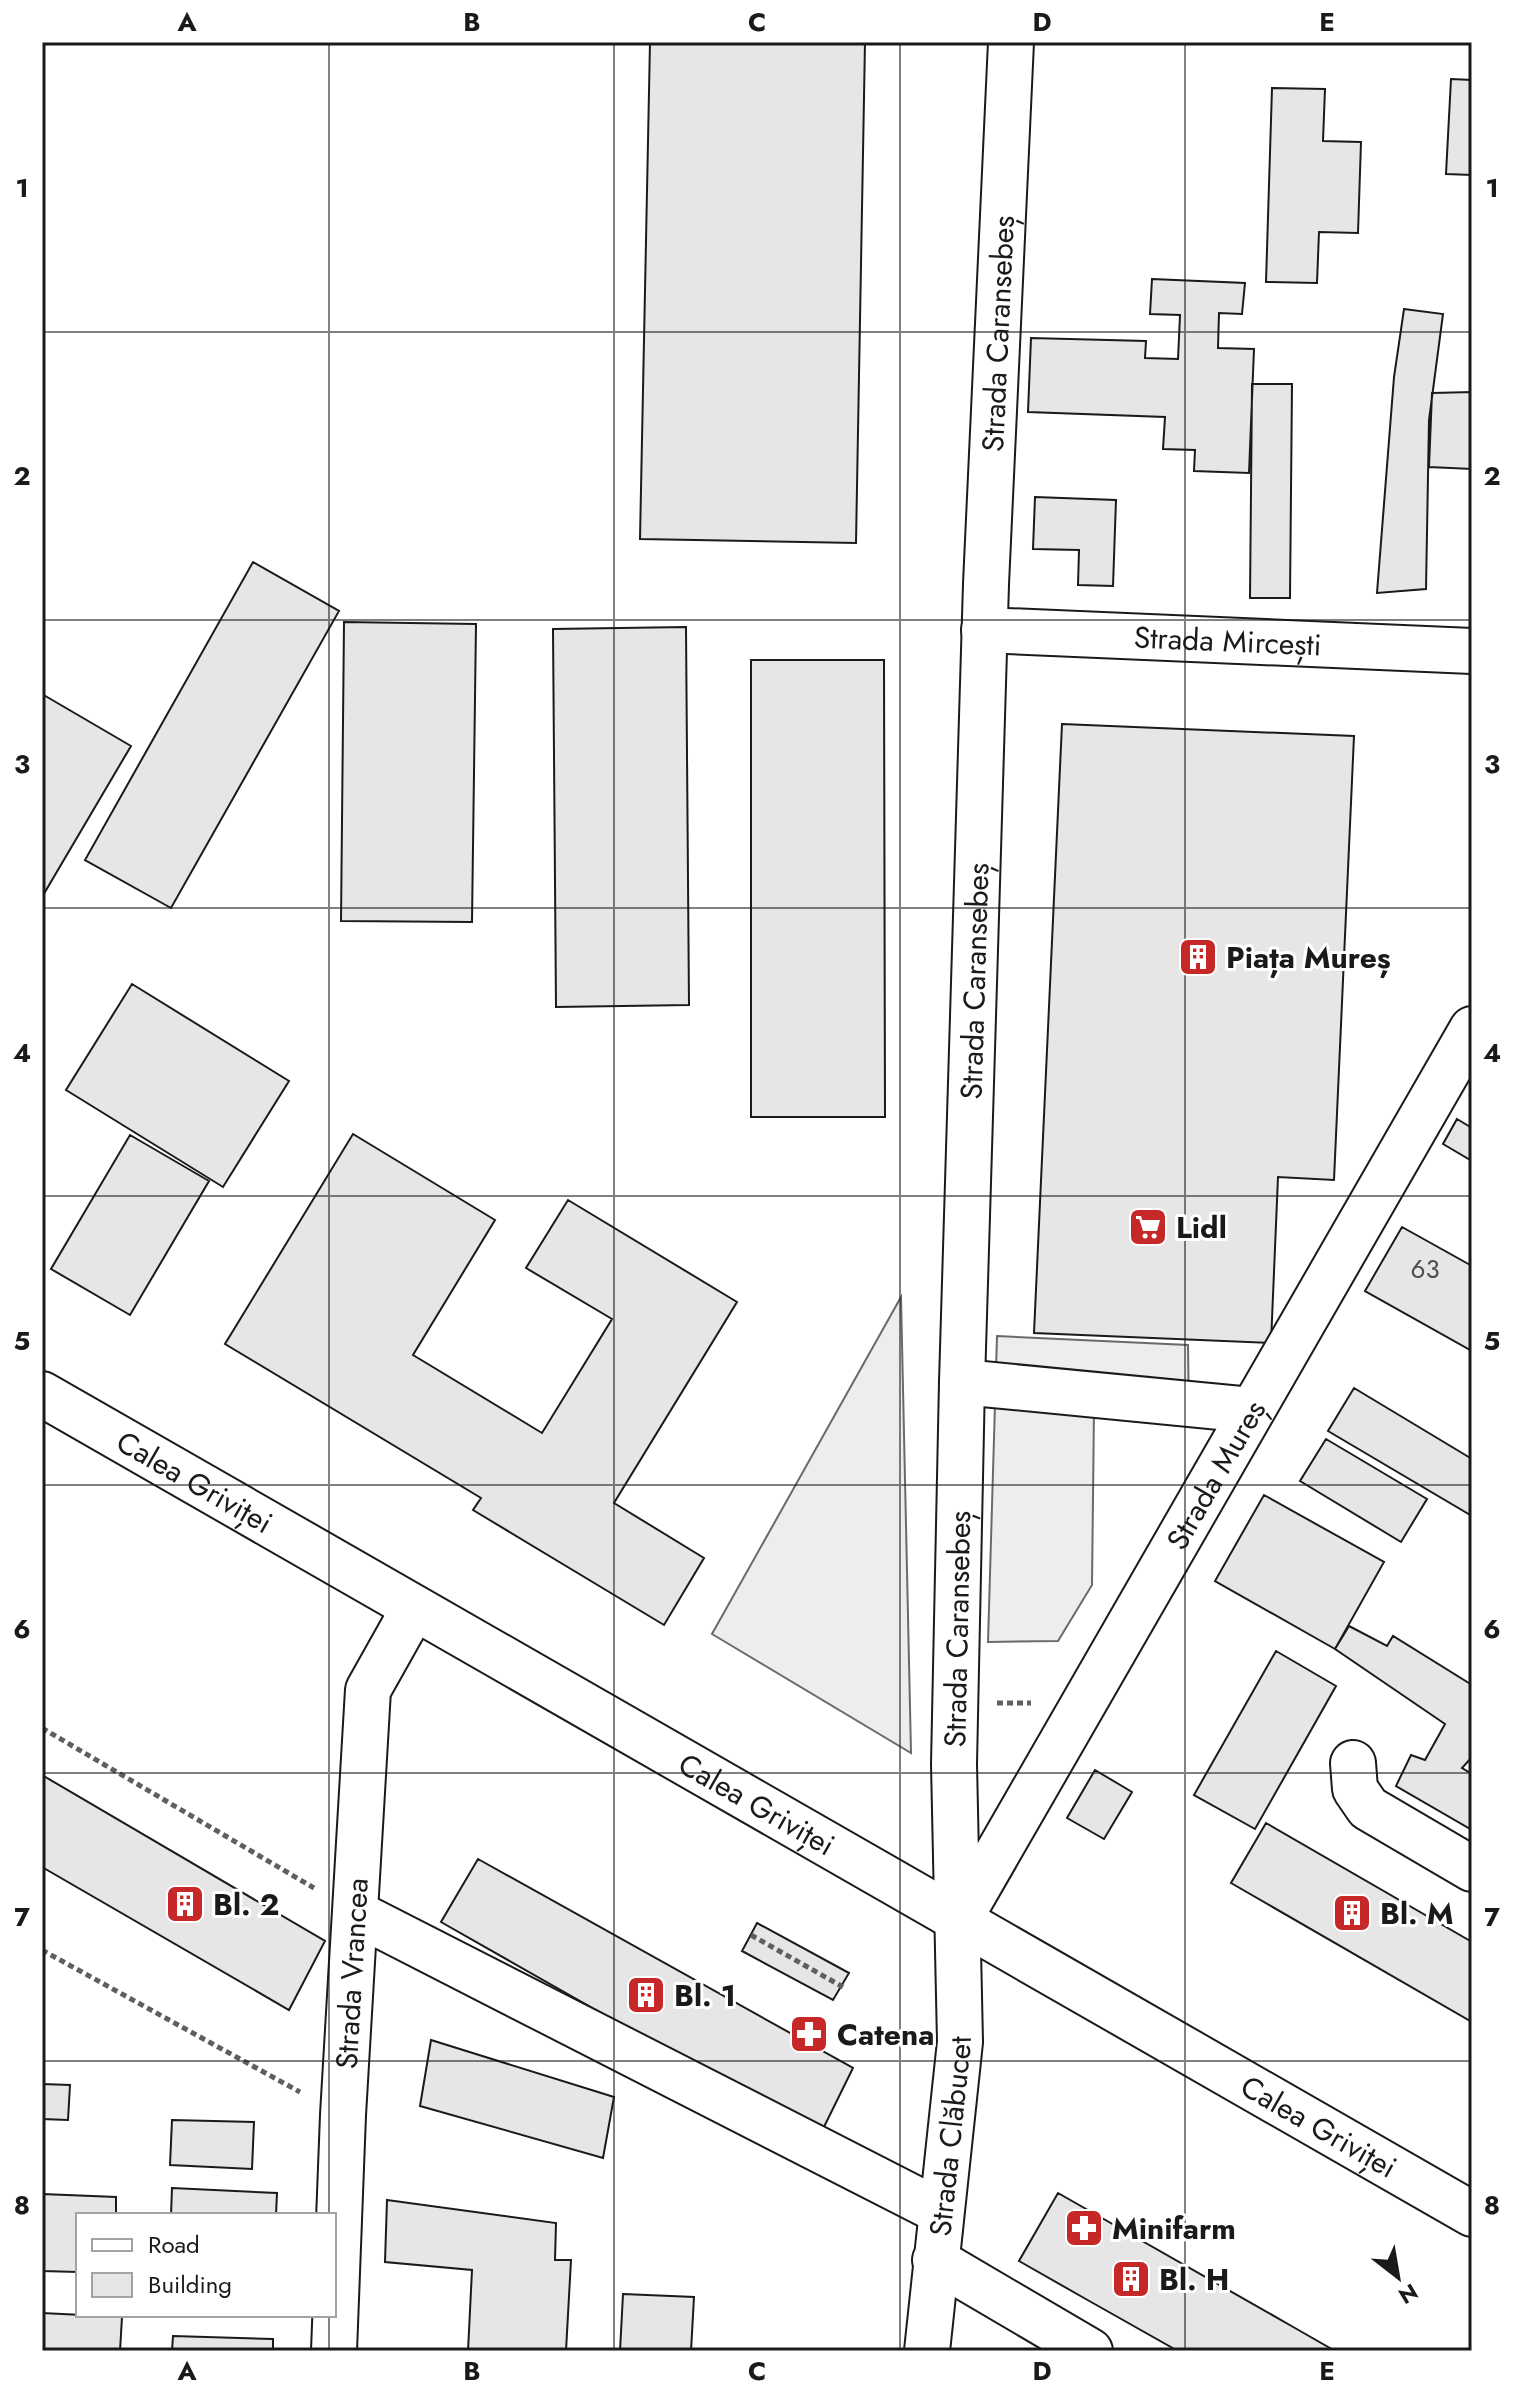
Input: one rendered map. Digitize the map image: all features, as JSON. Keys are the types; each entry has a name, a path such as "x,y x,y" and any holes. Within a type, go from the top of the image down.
{"street":[{"name":"Strada Caransebeș","path":"959,1920 955,1704 962,1382 984,630 1011,42"},
{"name":"Strada Mircești","path":"984,630 1472,651"},
{"name":"Strada Mureș","path":"959,1920 1472,1029"},
{"path":"962,1382 1251,1410"},
{"name":"Calea Griviței","path":"42,1394 1472,2214"},
{"name":"Strada Vrancea","path":"336,2299 343,2115 368,1690 414,1608"},
{"path":"1353,1763 1355,1789 1368,1808 1472,1869"},
{"path":"356,1913 941,2212"},
{"name":"Strada Clăbucet","path":"927,2351 960,2042 959,1920"},
{"path":"935,2260 1090,2351"},
{"name":"Strada Vrancea","path":"334,2351 335,2317"}],"path":[{"path":"955,1704 1084,1702"},
{"path":"42,1728 356,1913"},
{"path":"751,1935 843,1987"},
{"path":"42,1950 343,2115"}],"shaded area":[{"path":"901,1297 911,1753 712,1634"},
{"path":"997,1336 1188,1345 1189,1417 1094,1410 1092,1585 1058,1641 988,1642"}],"building":[{"path":"650,42 865,42 856,543 640,539"},
{"path":"1451,79 1472,80 1472,175 1446,174"},
{"path":"1272,88 1325,89 1323,141 1361,142 1358,233 1319,232 1317,283 1266,282"},
{"path":"1152,279 1245,283 1242,314 1219,313 1218,348 1254,349 1249,473 1194,471 1195,450 1163,449 1165,417 1028,412 1031,338 1146,341 1145,358 1178,359 1180,315 1150,314"},
{"path":"1404,309 1443,314 1429,420 1426,589 1377,593 1394,377"},
{"path":"1252,384 1292,384 1290,598 1250,598"},
{"path":"1472,392 1472,469 1429,467 1432,393"},
{"path":"1035,497 1116,500 1113,586 1078,585 1079,550 1033,549"},
{"path":"253,562 339,611 171,908 85,860"},
{"path":"344,622 476,624 472,922 341,921"},
{"path":"686,627 689,1005 556,1007 553,629"},
{"path":"751,660 884,660 885,1117 751,1117"},
{"path":"42,694 131,746 42,897"},
{"name":"Piața Mureș","path":"1062,724 1354,736 1334,1180 1278,1177 1271,1343 1034,1333"},
{"path":"132,984 289,1081 223,1187 66,1090"},
{"path":"1457,1119 1472,1128 1472,1161 1443,1144"},
{"path":"353,1134 495,1220 413,1355 542,1433 612,1319 526,1268 568,1200 737,1302 614,1503 704,1558 664,1625 473,1510 481,1498 225,1344"},
{"path":"130,1135 209,1181 130,1315 51,1269"},
{"path":"1402,1227 1472,1266 1472,1351 1365,1291"},
{"path":"1354,1388 1472,1459 1472,1516 1328,1431"},
{"path":"1326,1439 1427,1499 1401,1542 1300,1481"},
{"path":"1264,1495 1384,1562 1335,1649 1215,1581"},
{"path":"1349,1626 1387,1646 1393,1636 1472,1685 1472,1757 1462,1768 1472,1774 1472,1830 1396,1786 1411,1755 1425,1760 1445,1724 1335,1649"},
{"path":"1276,1651 1336,1686 1255,1829 1194,1795"},
{"path":"1095,1770 1132,1792 1104,1839 1067,1818"},
{"name":"Bl. 2","path":"42,1775 325,1941 289,2010 42,1867"},
{"name":"Bl. M","path":"1266,1823 1472,1942 1472,2022 1231,1883"},
{"name":"Bl. 1","path":"478,1859 853,2068 819,2137 441,1922"},
{"path":"757,1923 849,1973 833,2000 742,1951"},
{"path":"431,2040 614,2097 603,2158 420,2106"},
{"path":"42,2084 70,2085 68,2120 42,2119"},
{"path":"172,2120 254,2122 252,2169 170,2165"},
{"path":"172,2188 277,2193 276,2213 171,2213"},
{"name":"Bl. H","path":"1058,2193 1335,2351 1178,2351 1019,2261"},
{"path":"42,2194 116,2197 116,2213 76,2213 76,2272 42,2271"},
{"path":"387,2200 556,2223 555,2260 571,2260 566,2351 468,2351 472,2270 385,2262"},
{"path":"623,2294 694,2297 691,2351 620,2351"},
{"path":"42,2313 122,2317 120,2351 42,2351"},
{"path":"173,2336 273,2339 273,2351 172,2351"}],"place":[{"name":"Piața Mureș","path":"1198,957"},
{"name":"Lidl","path":"1148,1227"},
{"name":"Bl. 2","path":"185,1904"},
{"name":"Bl. M","path":"1352,1913"},
{"name":"Bl. 1","path":"646,1995"},
{"name":"Catena","path":"809,2034"},
{"name":"Minifarm","path":"1084,2228"},
{"name":"Bl. H","path":"1131,2279"}]}
